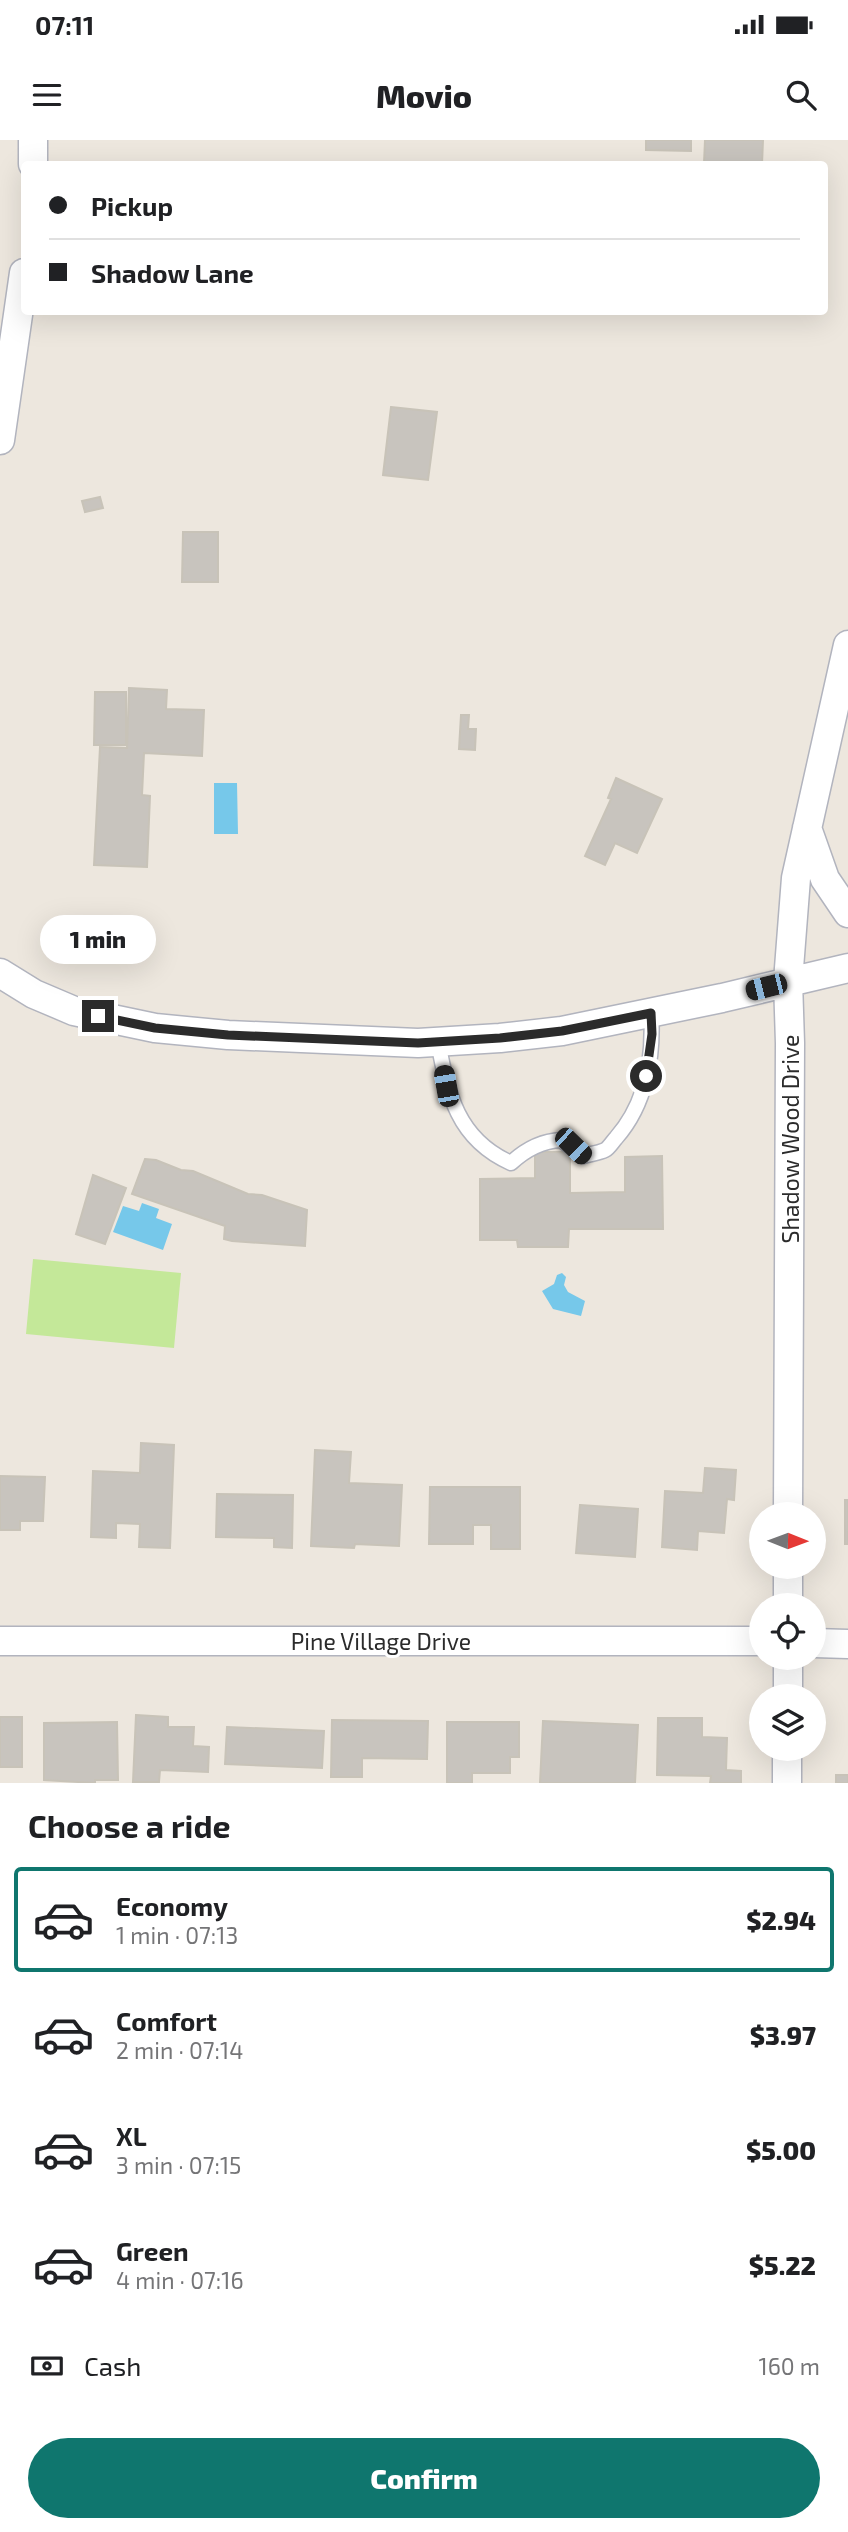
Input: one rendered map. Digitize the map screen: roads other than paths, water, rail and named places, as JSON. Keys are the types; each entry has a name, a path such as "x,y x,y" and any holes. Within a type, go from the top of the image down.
{"street":[{"path":"33,140 33,161"},
{"path":"0,440 21,294"},
{"name":"Shadow Wood Drive","path":"788,1502 788,981 796,878 848,645"},
{"path":"807,827 825,879 848,913"},
{"path":"0,973 34,994 75,1011 155,1028 358,1042 438,1042 562,1031 848,968"},
{"name":"Pine Village Drive","path":"0,1641 749,1641"},
{"path":"826,1643 848,1644"},
{"path":"787,1761 787,1783"}],"lane":[{"path":"438,1042 446,1086 458,1116 475,1139 511,1163 545,1140 561,1140 583,1156 606,1150 626,1126 637,1104 650,1060 651,1013"}],"water":[{"path":"214,783 237,783 238,834 214,834"},
{"path":"142,1203 159,1209 156,1218 172,1224 163,1250 113,1232 123,1206 139,1211"},
{"path":"562,1273 566,1277 564,1285 568,1292 585,1301 581,1316 553,1309 542,1291 554,1284 557,1275"}]}
